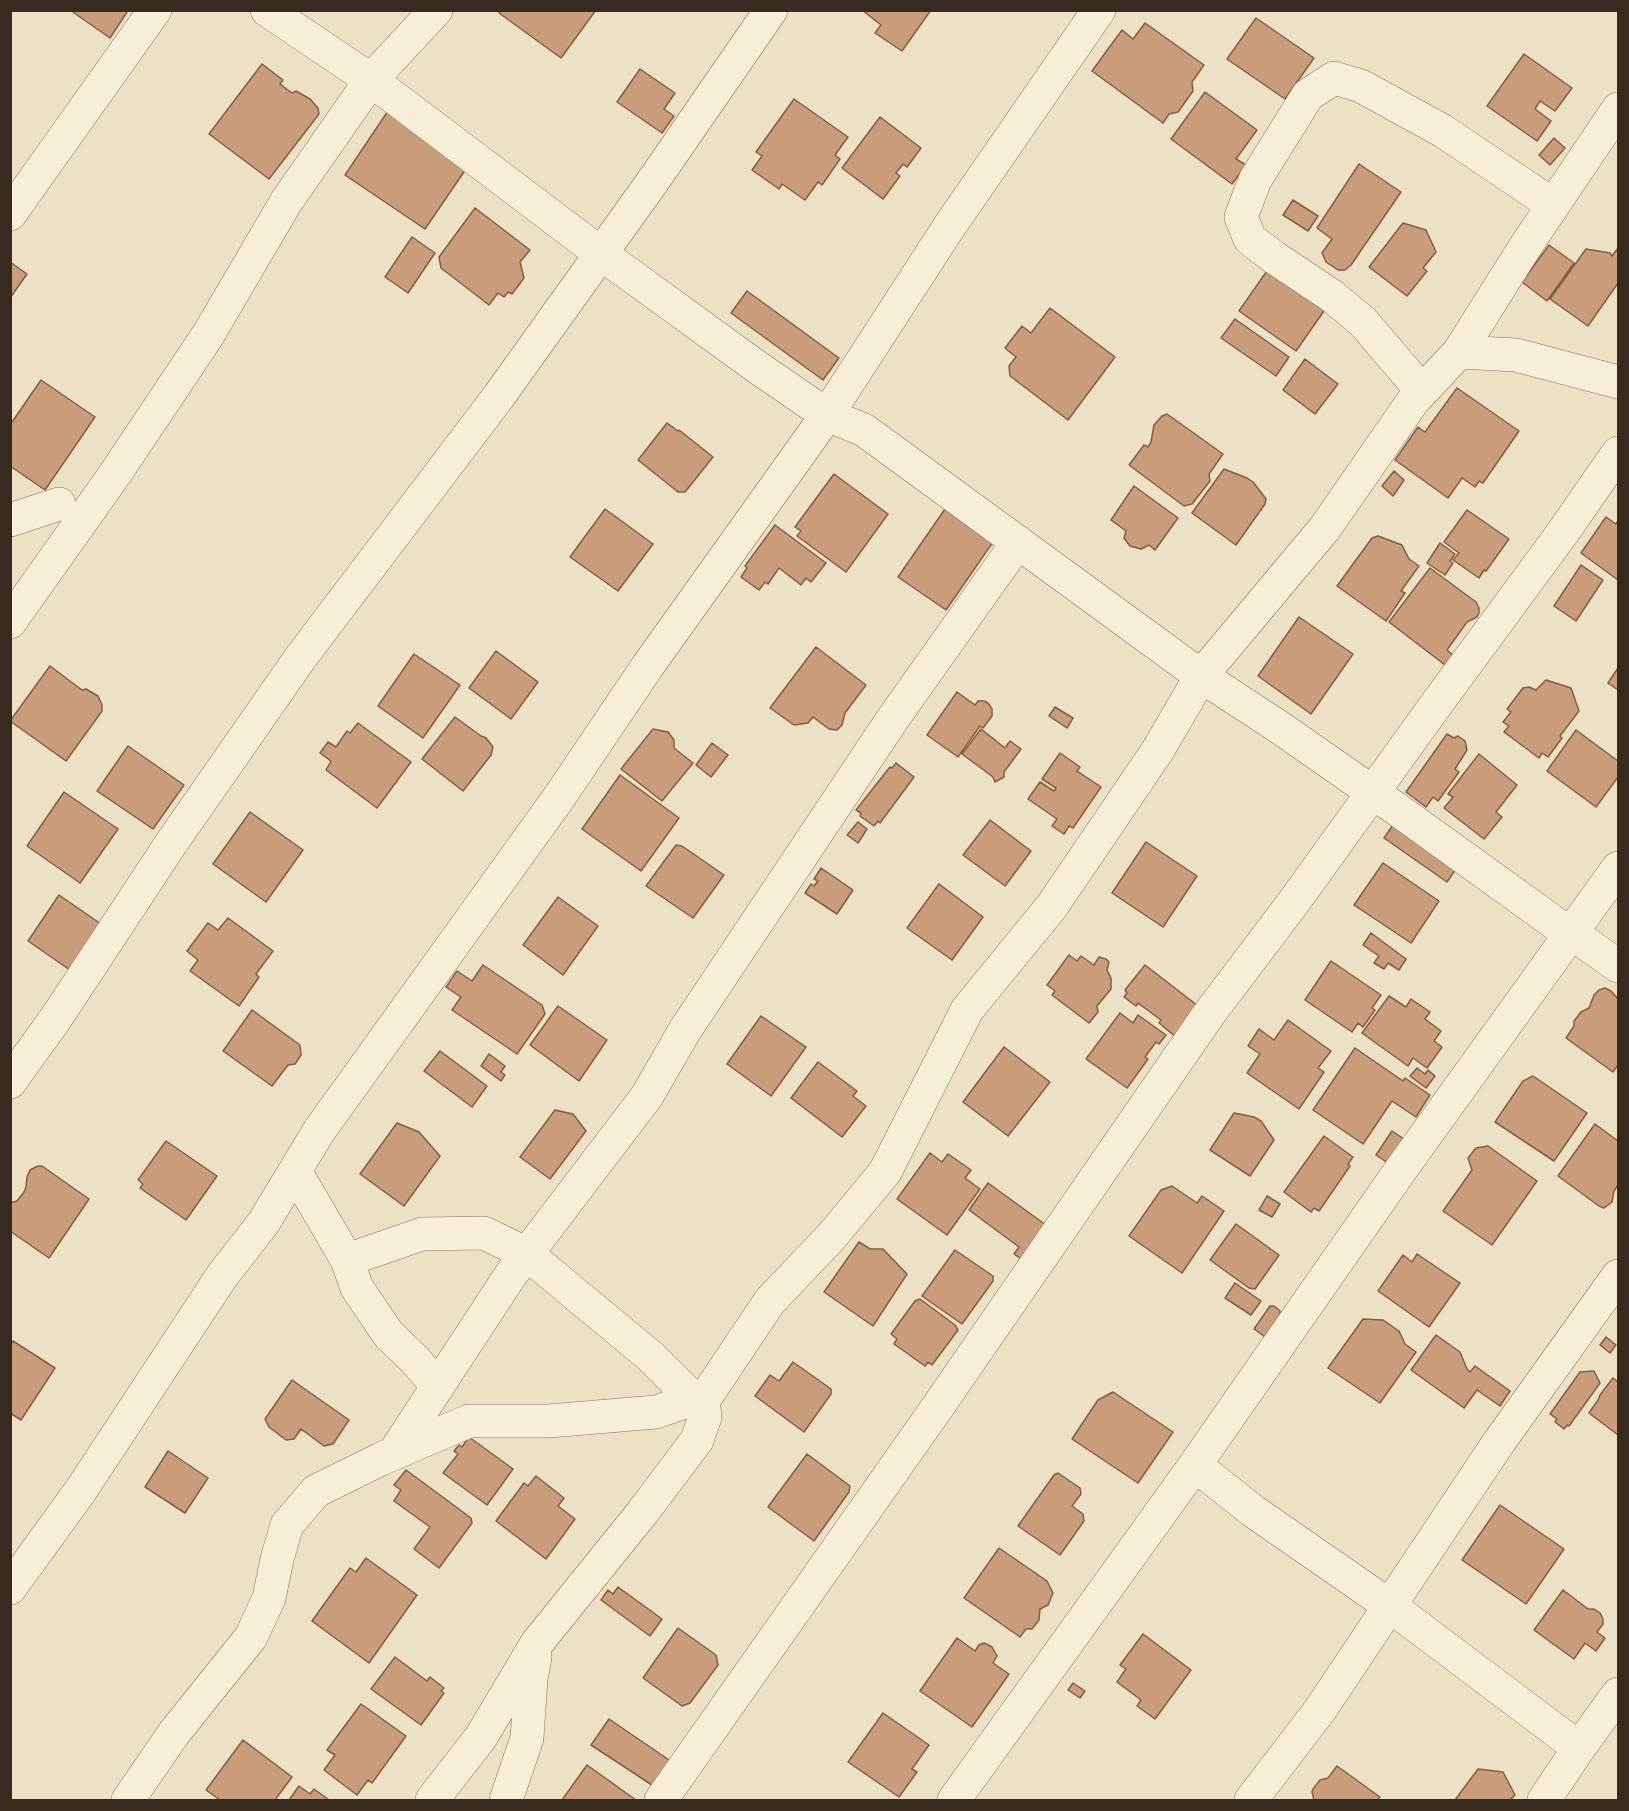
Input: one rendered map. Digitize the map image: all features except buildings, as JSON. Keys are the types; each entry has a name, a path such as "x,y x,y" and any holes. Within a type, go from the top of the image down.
{"street":[{"path":"10,214 155,10"},
{"path":"267,10 370,80 600,253 757,367 827,415 864,430 1201,676 1279,727 1618,966"},
{"path":"10,622 108,484 208,335 286,202 370,80 436,10"},
{"path":"10,1588 81,1490 222,1276 260,1227 319,1131 560,796 647,667 827,415 949,227 1099,10"},
{"path":"10,1082 56,1018 172,842 302,657 499,396 771,11"},
{"path":"1422,391 1363,322 1332,296 1250,239 1241,217 1255,180 1308,95 1334,78 1361,86 1443,131 1553,205"},
{"path":"128,1800 174,1733 251,1637 269,1598 287,1525 316,1491 394,1453 469,1421 549,1421 656,1412 698,1400 770,1301 831,1237 885,1172 967,1010 1052,906 1158,750 1201,676 1324,528 1422,391 1459,352 1525,247 1618,109"},
{"path":"1459,352 1516,355 1618,382"},
{"path":"661,1800 932,1415 1209,1014 1293,903 1561,535 1618,453"},
{"path":"10,520 59,504"},
{"path":"394,1453 510,1276 647,1096 685,1030 892,720 1018,542"},
{"path":"954,1800 1195,1465 1402,1168 1618,868"},
{"path":"295,1171 347,1260 357,1288 389,1335 438,1387"},
{"path":"260,1227 274,1220 300,1213 325,1220"},
{"path":"347,1260 422,1234 484,1233 527,1254 650,1356 698,1400 705,1417 697,1440 642,1513 537,1643 481,1737 432,1800"},
{"path":"1251,1800 1320,1710 1499,1442 1618,1276"},
{"path":"1195,1465 1253,1511 1390,1606 1579,1748"},
{"path":"506,1800 527,1738 531,1679 537,1643"},
{"path":"1544,1800 1618,1694"}]}
